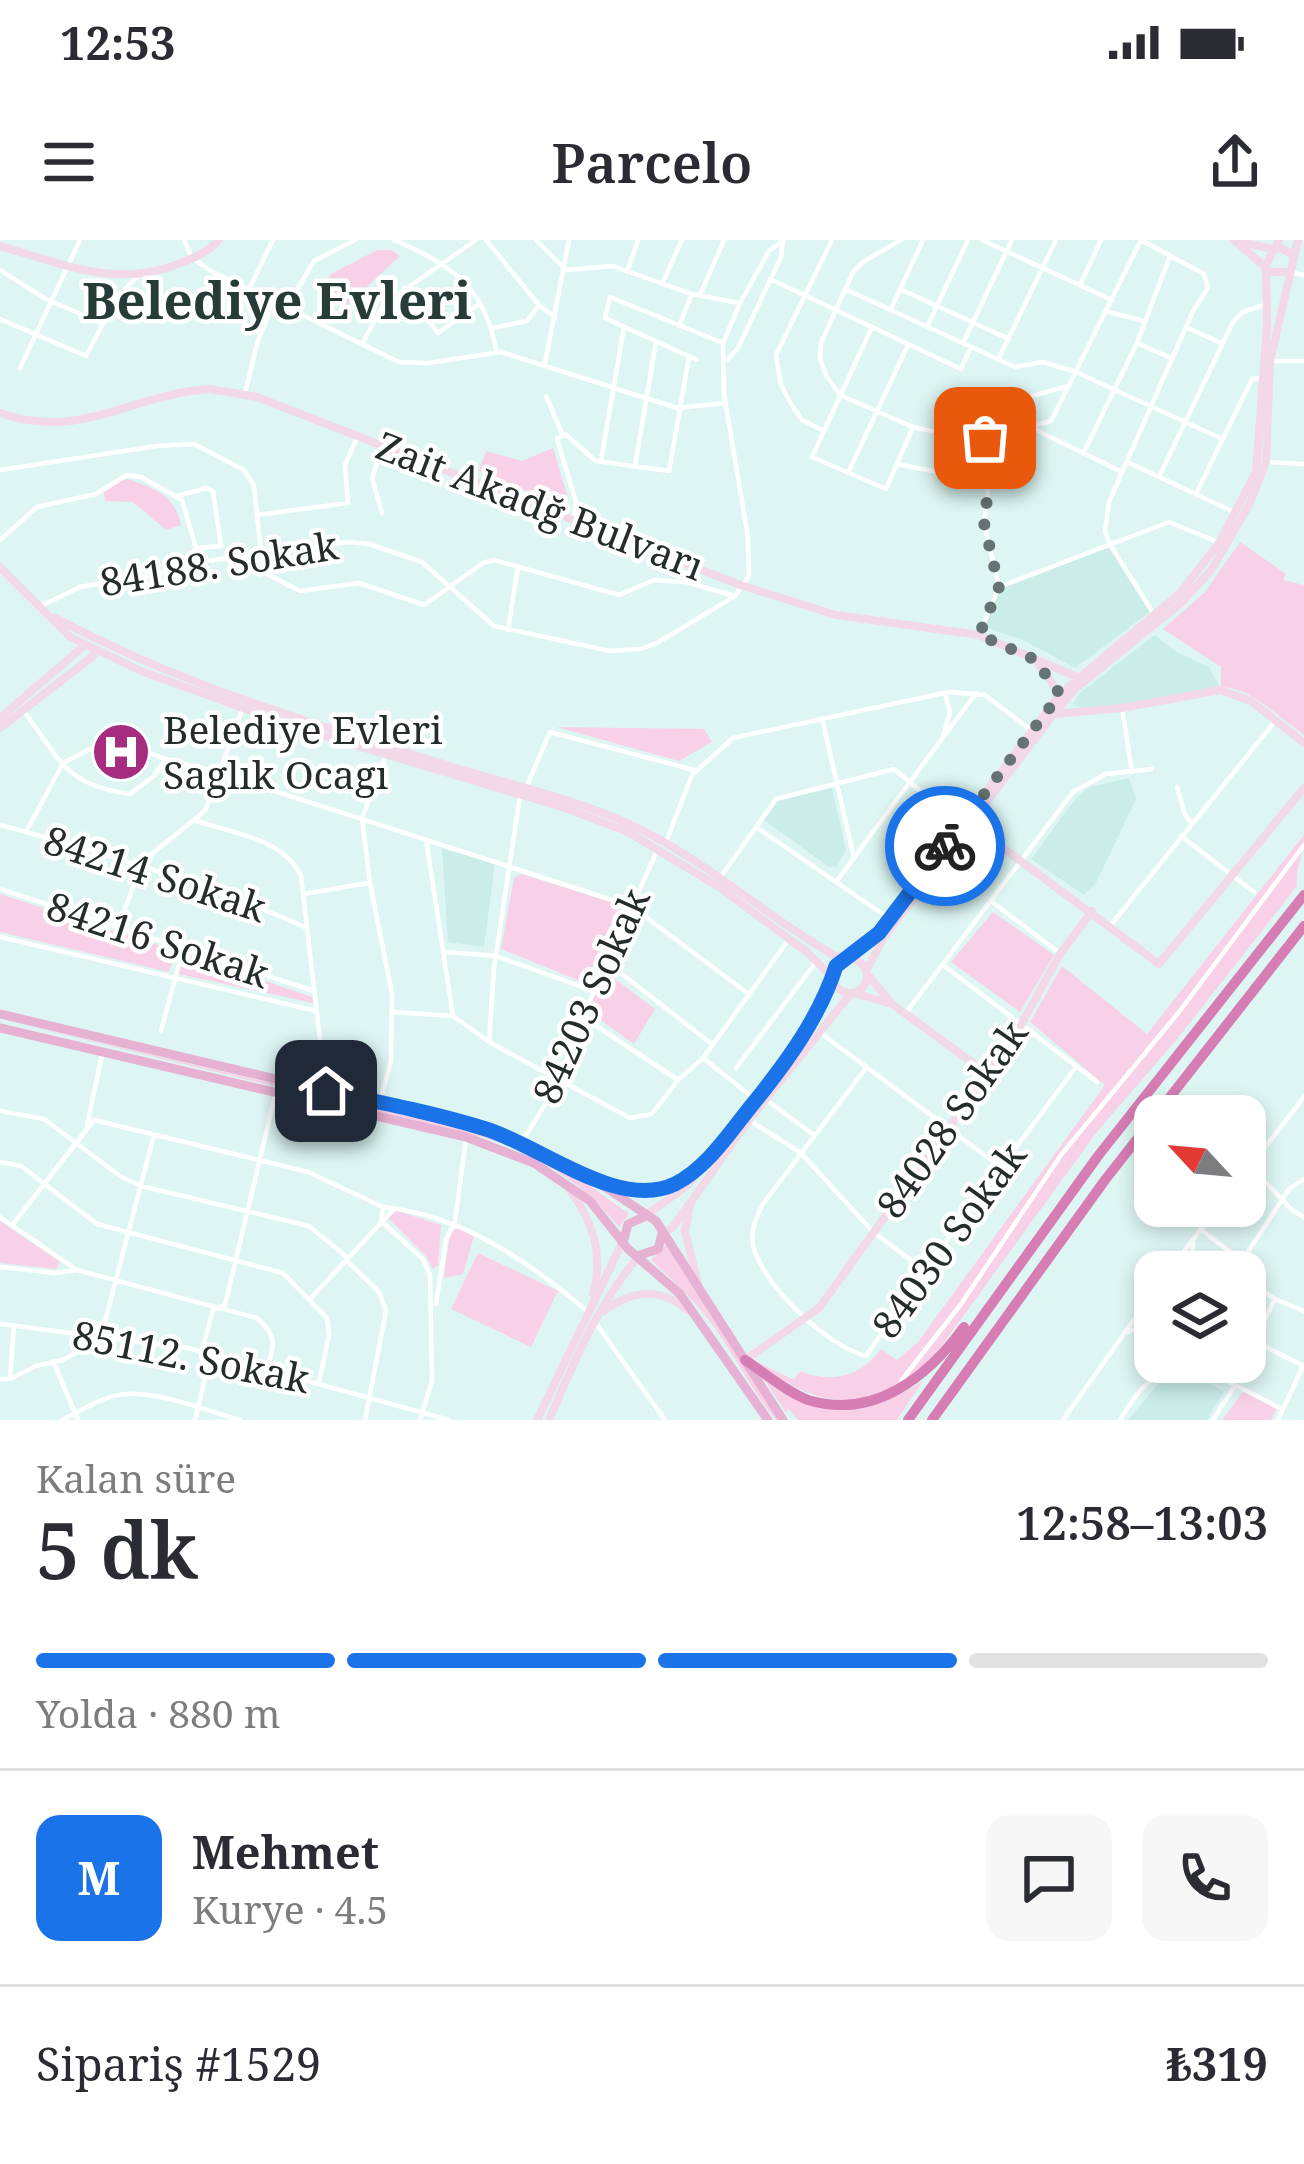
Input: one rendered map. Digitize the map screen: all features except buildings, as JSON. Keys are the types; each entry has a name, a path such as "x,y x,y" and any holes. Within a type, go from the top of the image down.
{"highway":[{"path":"908,1420 1023,1256 1303,896"},
{"path":"936,1420 1105,1180 1304,926"},
{"path":"745,1360 789,1390 831,1406 887,1399 912,1385 959,1334 1127,1109 1162,1074"}],"main road":[{"path":"0,246 137,277 192,258 219,240"},
{"path":"1235,240 1281,248 1293,255"},
{"path":"1235,240 1275,274 1289,272"},
{"path":"548,1420 628,1224 687,1186 818,1030 864,986 884,937 1060,694 1155,616 1205,565 1219,543 1256,472 1266,265 1279,240"},
{"path":"537,1420 591,1317 617,1280 640,1256 658,1249 662,1234 673,1227 749,1120 818,1014 836,966 865,947 890,919 1075,689 1168,615 1212,569 1249,506 1266,462 1270,361 1298,240"},
{"name":"Zait Akadğ Bulvarı","path":"0,413 30,422 69,424 174,394 210,389 245,394 743,586 836,615 979,635 1077,677"},
{"path":"0,567 42,609 95,643 242,709 386,755 614,818 720,878 814,946 858,961 892,1004 988,1074"},
{"path":"0,728 95,643"},
{"path":"95,643 292,716 523,792"},
{"path":"1034,659 1060,694"},
{"path":"0,718 74,664"},
{"path":"1052,715 1220,690 1238,694 1304,743"},
{"path":"966,824 1023,860 1159,964 1304,788"},
{"path":"662,845 789,939 840,990 892,1004"},
{"name":"84028 Sokak","path":"745,1360 819,1307 988,1074 1091,911"},
{"path":"0,1014 471,1125 521,1142 616,1186 646,1190 676,1183 710,1157"},
{"path":"0,1028 515,1153 590,1201 628,1249 680,1294 767,1420"},
{"path":"569,1167 656,1221 784,1420"},
{"path":"562,1180 597,1244 591,1317"},
{"path":"694,1192 685,1231 699,1285"},
{"path":"591,1317 609,1306 655,1292 673,1298 699,1320"}],"street":[{"path":"20,368 80,240"},
{"path":"184,240 192,258 398,362 428,363 496,352 545,363 680,409 725,403"},
{"path":"249,290 273,240"},
{"path":"287,307 314,260 353,240"},
{"path":"394,240 442,262 479,304 492,328 496,352"},
{"path":"362,344 384,304 476,240"},
{"path":"486,240 539,305 555,317"},
{"path":"536,240 566,270 612,266 696,295 740,303"},
{"path":"545,363 569,240"},
{"path":"627,272 638,240"},
{"path":"662,284 682,240"},
{"path":"680,326 724,240"},
{"path":"772,240 784,241"},
{"path":"824,431 802,420 790,404 776,355 832,240"},
{"path":"883,240 886,248"},
{"path":"901,240 863,262 845,289 821,344 820,359 841,394 913,427 985,438 1051,421 1141,240 1204,274 1208,288 1192,311 1109,502 1108,543 1155,616"},
{"path":"891,309 923,240"},
{"path":"927,327 968,240"},
{"path":"982,240 1112,300"},
{"path":"962,343 1012,240"},
{"path":"998,360 1056,240"},
{"path":"1080,285 1101,240"},
{"path":"726,362 782,257 784,241"},
{"path":"743,586 749,576 748,537 725,403 723,343 770,251 784,241"},
{"path":"1084,454 1137,343 1171,254"},
{"path":"0,270 51,301 103,324"},
{"path":"1289,272 1304,275"},
{"path":"0,319 86,356 117,297 137,277"},
{"path":"770,279 961,369 971,347"},
{"path":"404,288 438,333 479,304"},
{"path":"845,289 1015,367 1043,362 1076,372 1220,438"},
{"path":"900,289 1009,339"},
{"path":"546,397 562,436 601,461 670,471 693,358 605,318 610,297 723,343"},
{"path":"245,394 256,344 274,301"},
{"path":"1159,477 1221,343 1243,312 1267,304"},
{"path":"492,328 527,321 539,305"},
{"path":"1107,311 1144,321"},
{"path":"601,461 624,327"},
{"path":"872,327 812,457 886,489 913,427"},
{"path":"1188,328 1221,343"},
{"path":"634,466 656,342"},
{"path":"1137,343 1173,359"},
{"path":"848,473 908,345"},
{"path":"1270,361 1304,362"},
{"path":"1196,494 1252,379 1261,378"},
{"path":"937,432 942,420 1070,386"},
{"path":"1030,427 1120,471"},
{"path":"257,515 348,502 345,465 358,435"},
{"path":"562,436 556,439 576,502 574,520"},
{"path":"979,635 999,587 984,523 988,492 985,438"},
{"path":"0,470 194,444 244,470 254,486 263,572 300,591 359,583 424,605 483,562 494,560 619,595 653,580 686,582 735,596"},
{"path":"382,513 372,478 383,445"},
{"path":"1125,461 1236,513"},
{"path":"1266,462 1304,464"},
{"path":"897,464 984,481"},
{"path":"0,540 37,507 96,494 121,477 141,477 178,496 187,509 196,548 221,546 213,491 206,488 178,496"},
{"path":"999,587 1169,522 1219,543"},
{"name":"84188. Sokak","path":"42,609 80,586 178,570 196,562 348,542 408,554 453,587 486,622 610,651 641,649 735,596 743,586"},
{"path":"508,630 518,566"},
{"path":"836,882 976,692"},
{"path":"489,1042 507,866 523,792 550,732 697,770 733,738 945,693 976,692 1032,731"},
{"path":"940,745 950,713 945,693"},
{"path":"1122,708 1132,772"},
{"path":"118,927 140,866 205,811 242,709"},
{"path":"23,710 74,778 102,790 130,794 154,776 165,759"},
{"path":"822,718 854,858 836,882"},
{"path":"1110,926 1276,720"},
{"path":"26,832 63,763 111,737 165,759 631,906 750,995"},
{"path":"379,1103 391,1061 392,994 362,818 386,755"},
{"path":"720,878 776,799 834,782 894,769 966,824"},
{"path":"905,1014 1073,792 1106,774 1152,769"},
{"name":"84203 Sokak","path":"521,1142 560,1081 631,906 697,770"},
{"path":"1177,787 1192,823"},
{"path":"197,821 287,855 301,876 326,1091"},
{"name":"84214 Sokak","path":"0,825 252,903 308,928"},
{"path":"756,827 890,919"},
{"path":"1181,836 1254,892"},
{"path":"426,839 453,1016"},
{"path":"901,1381 961,1304 1071,1142 1178,1012 1304,845"},
{"path":"303,894 370,883"},
{"name":"84216 Sokak","path":"0,889 317,992"},
{"path":"991,902 1060,954"},
{"path":"0,937 318,1011"},
{"path":"392,1012 453,1016 489,1042 631,1118 652,1114 678,1080 703,1058 789,939"},
{"path":"161,1031 183,949"},
{"path":"445,952 496,956 595,991"},
{"path":"607,962 713,1045"},
{"path":"736,1068 816,962"},
{"path":"943,965 1097,1082"},
{"path":"583,1017 678,1080"},
{"path":"818,1030 1014,1177"},
{"path":"13,1224 87,1125 104,1050"},
{"path":"703,1058 814,1136"},
{"name":"84030 Sokak","path":"804,1321 866,1356 1076,1067"},
{"path":"804,1321 753,1247 752,1225 866,1068"},
{"path":"195,1420 210,1358 203,1347 213,1310 225,1305 276,1092"},
{"path":"1266,1146 1304,1097"},
{"path":"0,1111 44,1119 120,1176 141,1186 309,1226 347,1257 379,1292 386,1311 365,1420"},
{"path":"1293,1111 1304,1118"},
{"path":"87,1125 94,1120 325,1178 383,1207 452,1225 529,1263 591,1317 665,1420"},
{"path":"749,1120 801,1153 873,1232 927,1273"},
{"path":"0,1379 63,1360 90,1345 103,1329 154,1135"},
{"path":"433,1322 466,1138"},
{"path":"0,1162 21,1166 97,1225 283,1273 327,1318 329,1335 319,1382"},
{"path":"1248,1251 1284,1198 1304,1179"},
{"path":"1266,1181 1304,1217"},
{"path":"381,1221 383,1207"},
{"path":"311,1298 398,1208"},
{"path":"0,1217 76,1270 257,1318 271,1330 275,1342 267,1368"},
{"path":"381,1221 423,1259 430,1275 432,1381 420,1420"},
{"path":"1184,1251 1200,1229 1228,1251"},
{"path":"1193,1251 1194,1238"},
{"path":"0,1268 76,1270"},
{"path":"1266,1291 1304,1311"},
{"path":"1266,1319 1276,1298"},
{"path":"1063,1420 1134,1320"},
{"name":"85112. Sokak","path":"0,1324 207,1352 448,1420"},
{"path":"10,1379 14,1325"},
{"path":"1123,1335 1134,1330"},
{"path":"1266,1347 1304,1366 1278,1420"},
{"path":"53,1361 77,1417"},
{"path":"1120,1420 1147,1383 1172,1370 1208,1374 1282,1409"},
{"path":"1213,1420 1234,1387"},
{"path":"62,1420 125,1394 240,1420"}],"shaded area":[{"path":"377,250 392,250 400,256 347,305 322,294 331,274"},
{"path":"553,448 569,501 560,505 479,471 486,451 522,461"},
{"path":"128,479 169,500 181,525 166,530 133,502 105,501 104,491 112,483"},
{"path":"1240,542 1286,574 1283,580 1304,585 1304,735 1254,698 1221,687 1221,667 1163,629 1205,592"},
{"path":"1108,546 1151,611 1075,668 1025,641 982,626 1001,586"},
{"path":"1155,635 1176,652 1209,667 1220,687 1091,710 1072,705 1081,692"},
{"path":"557,727 704,729 712,742 679,761"},
{"path":"1129,778 1136,799 1096,883 1084,895 1031,859 1076,798 1090,787"},
{"path":"832,788 846,850 836,867 829,867 764,820 778,801"},
{"path":"1304,835 1297,886 1178,1038 1096,1133 930,1362 887,1391 845,1400 802,1390 758,1362 794,1380 800,1371 834,1377 855,1372 881,1349 897,1360 918,1342 1105,1085 1030,1022 1062,966 1147,1034"},
{"path":"442,849 495,863 484,947 448,942"},
{"path":"521,874 620,905 585,983 501,949 514,878"},
{"path":"0,894 176,951 169,972 0,932"},
{"path":"993,912 1054,955 1020,1012 951,962"},
{"path":"185,953 312,997 313,1003 179,974"},
{"path":"607,973 655,1009 634,1044 592,1014 590,1004"},
{"path":"0,1019 487,1134 568,1170 629,1214 619,1227 560,1173 486,1138"},
{"path":"397,1211 441,1225 438,1265 433,1269 387,1217"},
{"path":"0,1221 60,1262 56,1269 0,1263"},
{"path":"458,1228 474,1236 463,1274 444,1278 450,1233"},
{"path":"666,1244 780,1420 702,1312 651,1260"},
{"path":"478,1253 558,1291 531,1347 451,1309"},
{"path":"761,1375 802,1399 841,1408 881,1402 923,1381 897,1420 798,1420 789,1409 786,1412"},
{"path":"1159,1383 1208,1383 1224,1391 1207,1420 1128,1420"},
{"path":"1243,1392 1277,1408 1271,1420 1222,1420"}],"way so far":[{"path":"945,846 1060,694 1034,659 979,635 999,587 984,523 988,492 985,438"}],"place":[{"name":"Belediye Evleri Saglık Ocagı","path":"121,752"}],"district":[{"name":"Belediye Evleri","path":"277,301"}],"route":[{"path":"326,1091 491,1131 616,1186 640,1191 676,1183 710,1157 756,1100 818,1014 836,966 879,933 945,846"}]}
